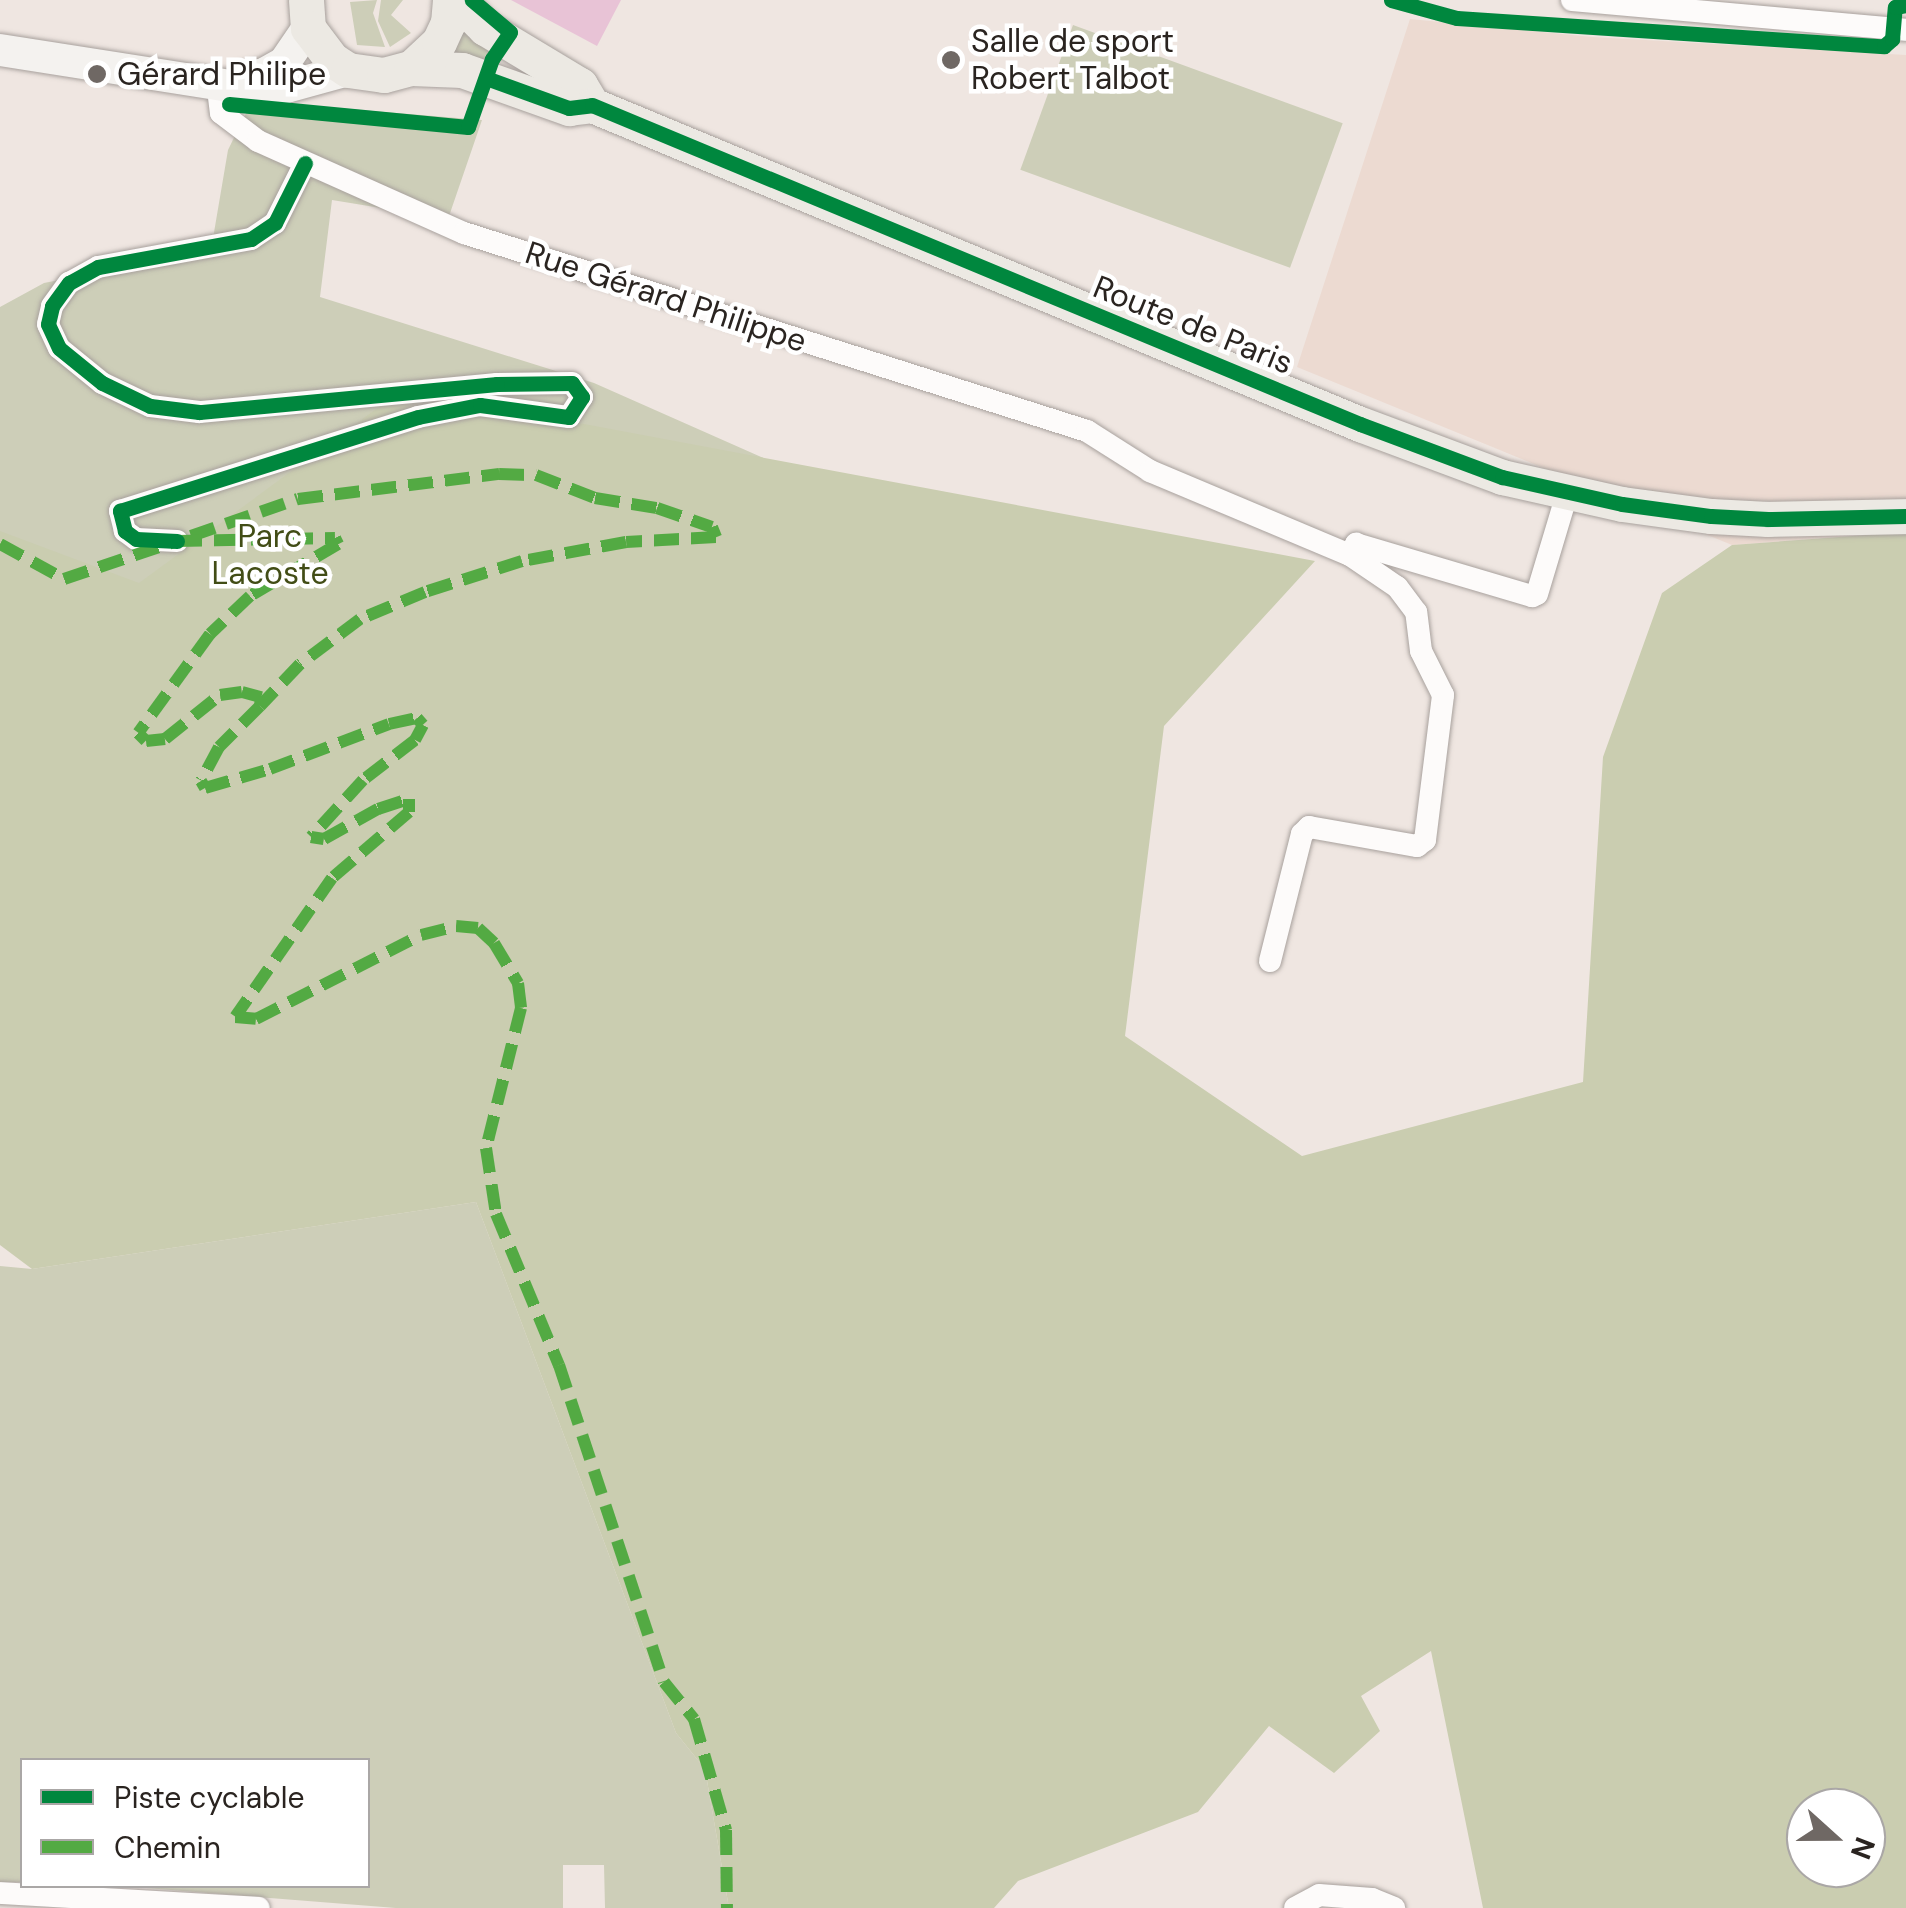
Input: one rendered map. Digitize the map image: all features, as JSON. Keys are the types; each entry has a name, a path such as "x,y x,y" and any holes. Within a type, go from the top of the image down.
{"main road":[{"path":"410,68 439,42 454,0"},
{"name":"Route de Paris","path":"454,0 485,28 580,85 592,105"},
{"path":"305,9 321,48 348,70"},
{"name":"Route de Paris","path":"348,70 384,75 410,68 462,70 569,108 592,105 1360,424 1502,478 1567,494 1684,512 1768,519 1906,516"}],"street":[{"path":"1572,0 1906,30"},
{"path":"217,81 275,69 293,54 305,9"},
{"path":"0,50 268,89 348,70"},
{"name":"Rue Gérard Philippe","path":"217,81 217,103 228,120 305,164 464,234 1088,431 1150,471 1350,554"},
{"path":"177,542 136,539 126,531 120,511 418,417 480,405 569,417 582,397 572,384 497,384 199,412 150,406 102,383 59,348 48,324 52,306 69,282 98,267 251,240 275,223 305,164"},
{"path":"1270,961 1302,834 1309,827 1416,846 1425,840 1443,695 1420,651 1416,612 1397,587 1350,554 1356,544 1532,596 1537,594 1567,494"},
{"path":"0,1893 259,1908"},
{"path":"1295,1908 1319,1895 1372,1900 1394,1908"}],"shaded area":[{"path":"511,0 621,0 597,46"},
{"path":"1410,19 1593,37 1906,55 1906,532 1732,545 1297,367"}],"green space":[{"path":"377,0 373,13 385,47 357,45 350,2"},
{"path":"381,0 403,0 391,15 411,33 390,47 378,21"},
{"path":"462,21 494,45 483,67 442,60"},
{"path":"1073,25 1343,123 1290,268 1020,170"},
{"name":"Parc Lacoste","path":"252,101 482,120 448,219 332,200 320,297 594,383 813,480 0,655 0,307 44,283 211,250 228,150"},
{"name":"Parc Lacoste","path":"402,390 1315,561 1164,726 1125,1036 1302,1156 1583,1082 1603,757 1662,593 1732,545 1906,532 1906,1908 1483,1908 1431,1651 1361,1696 1380,1731 1334,1773 1269,1726 1198,1812 1018,1881 994,1908 729,1908 705,1769 676,1733 476,1202 32,1269 0,1245 0,531 139,583"},
{"path":"476,1202 676,1733 705,1769 729,1908 605,1908 604,1865 563,1865 563,1908 396,1908 146,1888 370,1888 370,1758 20,1758 20,1882 0,1882 0,1266 32,1269"}],"marked path":[{"path":"191,536 298,499 499,474 536,475 595,498 657,508 712,527 716,537 626,542 522,561 425,592 360,619 300,664 260,706"},
{"path":"0,544 64,579 177,541 335,538 338,544 250,596 210,634 138,733 146,741 165,739 220,695 242,692 261,697 260,706 219,747 201,781 205,788 270,769 389,724 417,718 423,725 415,740 363,780 311,837 324,839 378,809 409,799 409,812 332,878 235,1017 256,1019 421,935 456,926 478,928 494,943 518,983 521,1008 486,1148 496,1214 559,1365 664,1682 694,1719 726,1830 727,1908"}],"cycle path":[{"path":"229,104 468,127 492,59 510,32 472,0"},
{"path":"1391,0 1457,18 1884,46 1892,39 1895,7 1906,5"},
{"path":"486,78 569,108 592,105 1360,424 1502,477 1622,504 1711,516 1906,516"},
{"path":"177,541 136,539 125,531 120,511 418,417 480,405 569,417 582,397 572,383 497,384 199,412 150,406 102,383 59,348 48,324 52,306 69,283 98,267 251,239 275,223 305,163"}],"place":[{"name":"Salle de sport Robert Talbot","path":"951,60"},
{"name":"Gérard Philipe","path":"97,74"}]}
